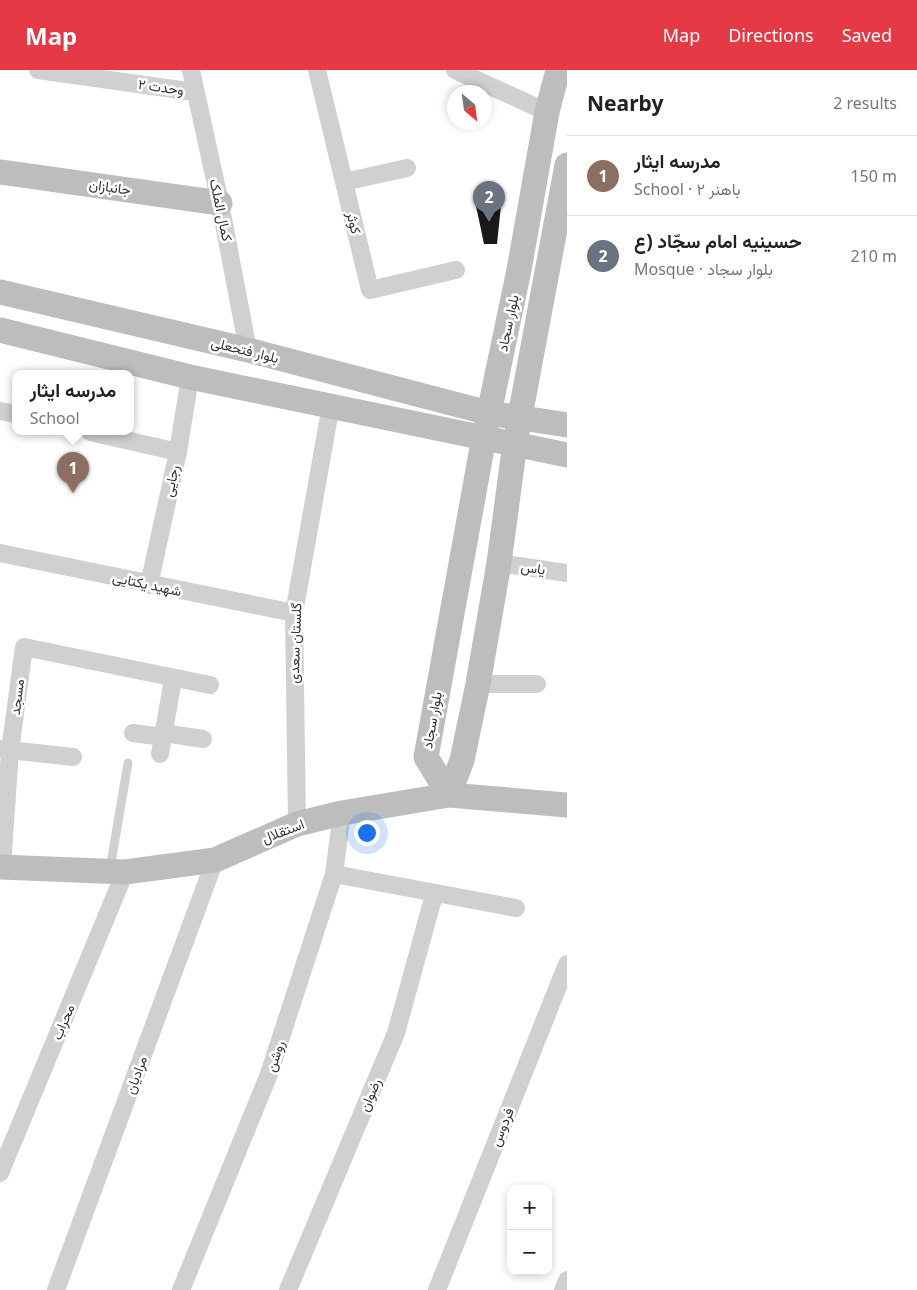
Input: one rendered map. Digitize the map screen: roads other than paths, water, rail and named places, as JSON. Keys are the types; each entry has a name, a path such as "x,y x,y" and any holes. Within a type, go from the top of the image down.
{"street":[{"name":"وحدت ۲","path":"38,70 195,92"},
{"name":"کمال الملک","path":"192,70 195,92 220,202 248,350"},
{"name":"کوثر","path":"317,70 370,290 456,270"},
{"path":"455,70 547,112"},
{"name":"بلوار سجاد","path":"449,795 426,756 484,437 519,270 547,112 558,70"},
{"name":"بلوار سجاد","path":"449,795 462,760 478,684 499,563 515,443 567,165"},
{"path":"344,182 407,168"},
{"name":"جانبازان","path":"0,172 220,202"},
{"path":"519,270 546,278"},
{"name":"بلوار فتحعلی","path":"0,292 248,350 489,413 521,416"},
{"path":"0,330 190,377 567,455"},
{"name":"رجایی","path":"149,585 178,452 190,377"},
{"name":"گلستان سعدی","path":"297,824 294,613 331,405"},
{"path":"521,416 567,425"},
{"path":"103,435 178,452"},
{"name":"شهید یکتایی","path":"0,553 149,585 294,613"},
{"name":"یاس","path":"499,563 567,573"},
{"name":"مسجد","path":"1,867 5,750 24,647 172,679"},
{"path":"162,741 172,679 210,685"},
{"path":"478,684 537,684"},
{"path":"133,732 162,741 204,739"},
{"path":"5,750 73,758"},
{"name":"استقلال","path":"1,867 118,871 215,860 297,824 342,813 449,795 567,805"},
{"name":"روشن","path":"181,1290 269,1074 334,874 342,813"},
{"name":"مرادیان","path":"56,1290 215,860"},
{"name":"محراب","path":"0,1173 118,871"},
{"path":"334,874 516,908"},
{"name":"رضوان","path":"288,1290 396,1033 434,894"},
{"name":"فردوس","path":"437,1290 567,964"},
{"path":"563,1290 567,1280"}],"lane":[{"path":"118,871 128,763"}],"place":[{"name":"حسینیه امام سجّاد (ع","path":"489,222"},
{"name":"مدرسه ایثار","path":"73,493"}]}
